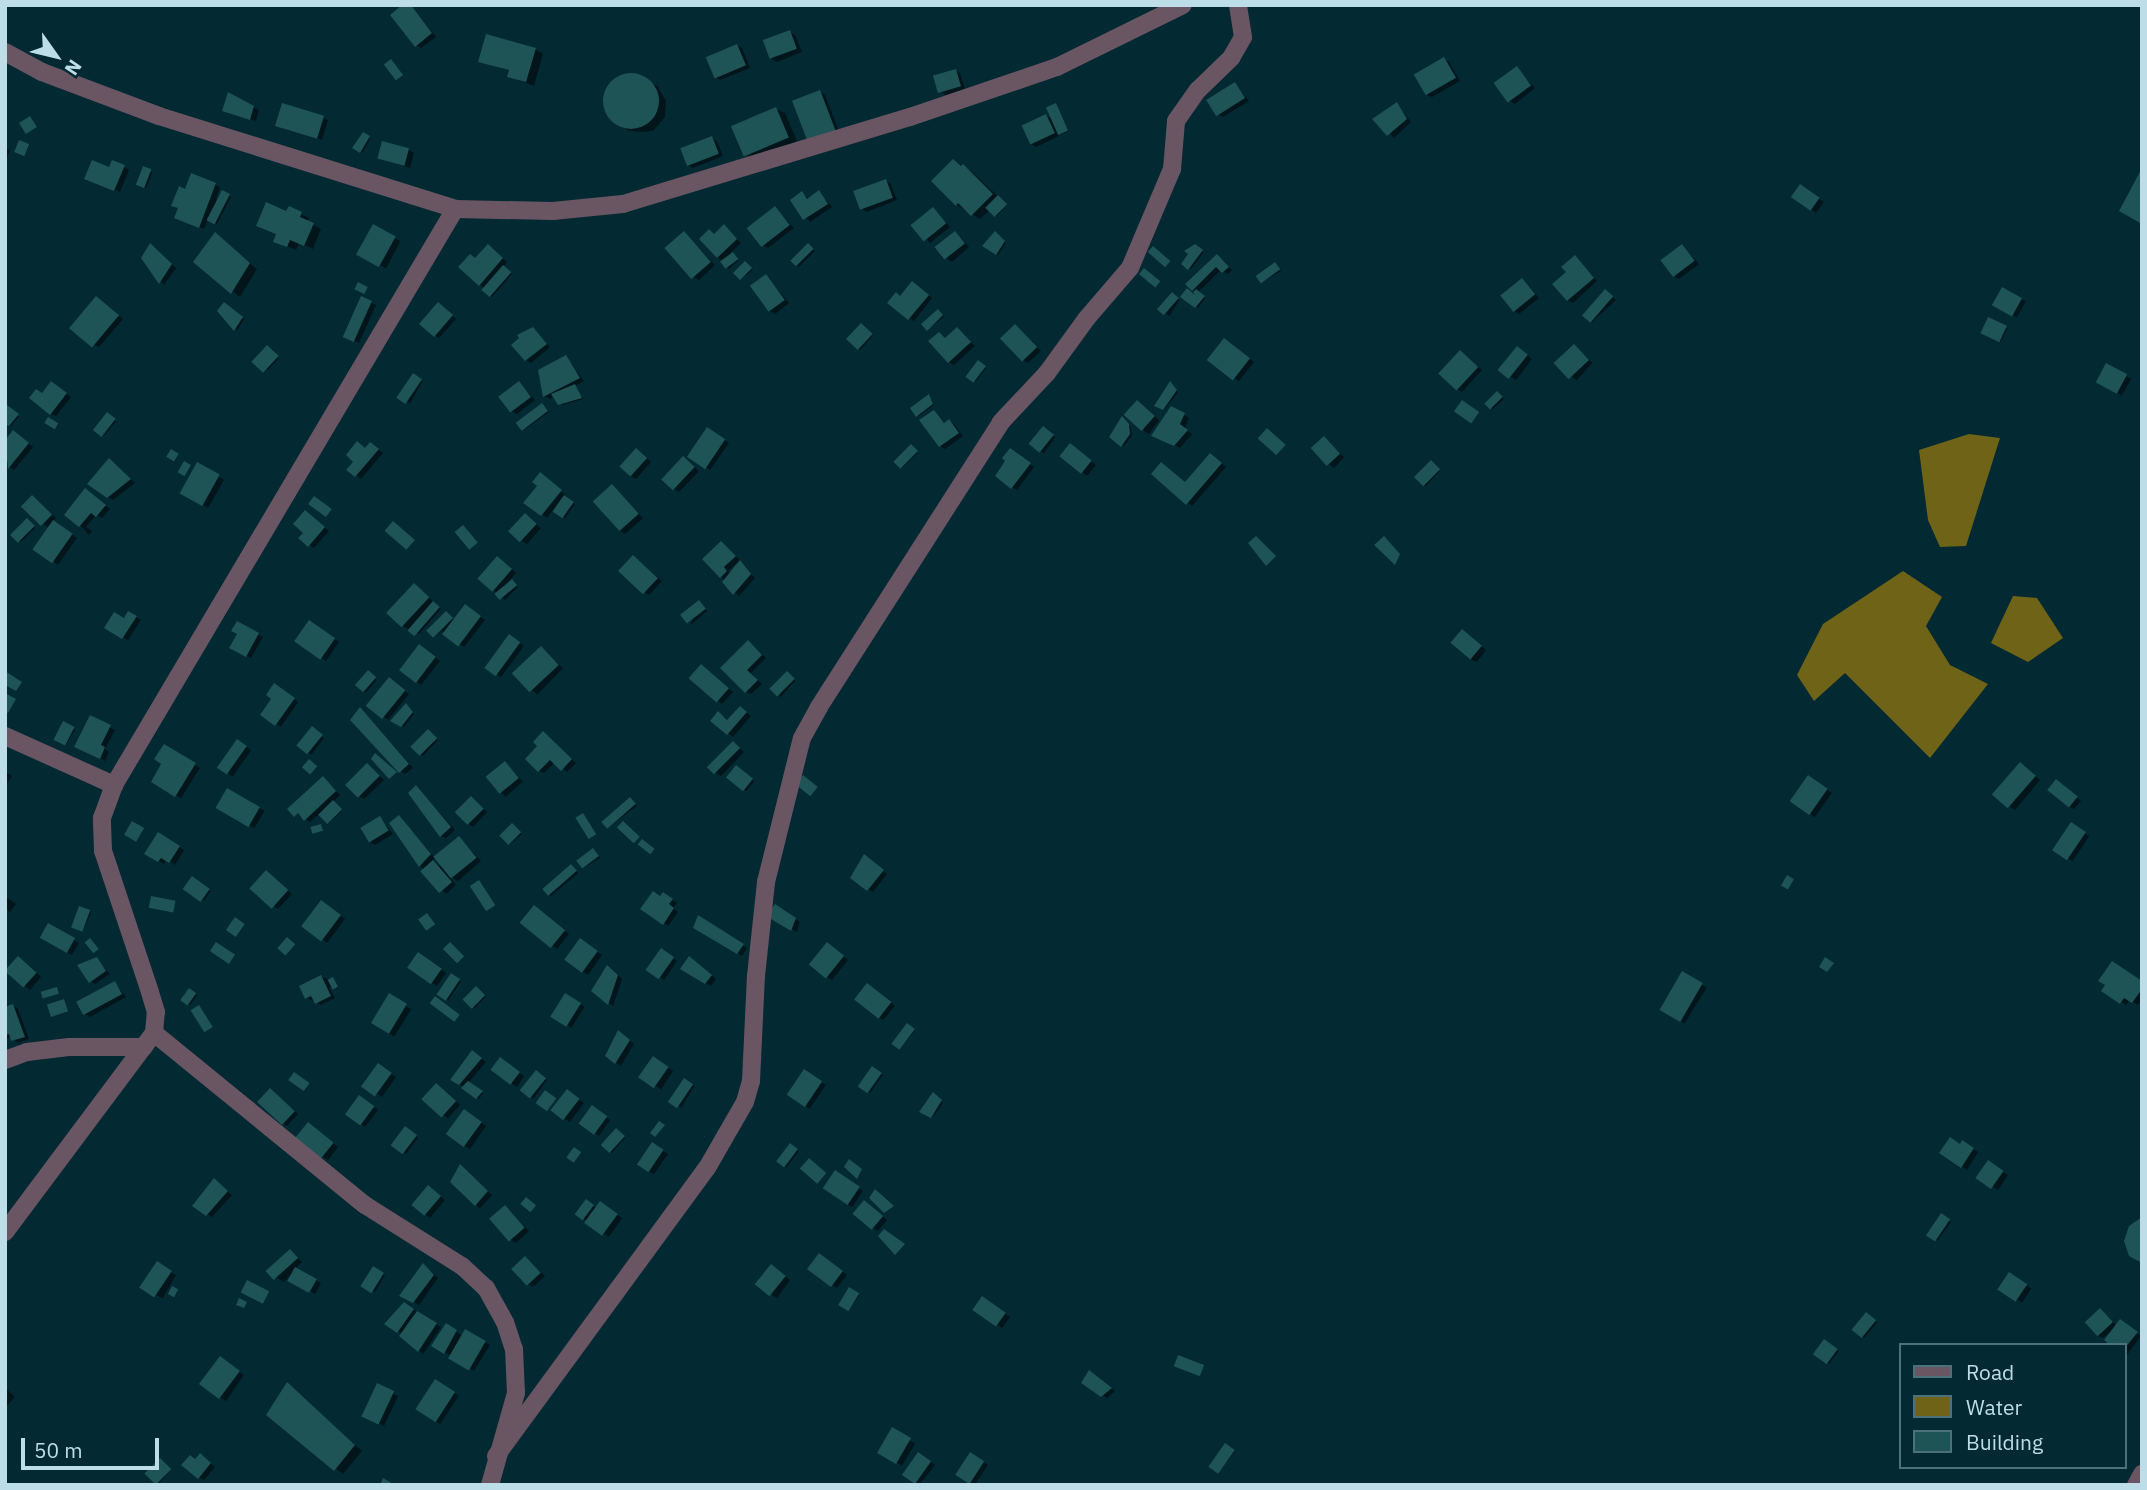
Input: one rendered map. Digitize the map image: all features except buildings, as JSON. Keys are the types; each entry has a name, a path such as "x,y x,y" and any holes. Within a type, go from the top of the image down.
{"street":[{"path":"5,52 42,72 159,116 455,209 553,211 623,204 910,117 1058,67 1183,5"},
{"path":"496,1456 706,1168 745,1102 751,1081 756,976 766,882 803,738 819,707 1001,422 1047,373 1087,318 1124,278 1172,169 1176,121 1198,90 1231,58 1242,37 1238,5"},
{"path":"5,1232 149,1040 156,1022 153,1002 103,851 102,818 114,785 455,209"},
{"path":"5,736 114,785"},
{"path":"5,1060 27,1052 69,1046 149,1040 365,1206 462,1266 486,1288 505,1322 514,1349 516,1393 496,1456 490,1485"},
{"path":"2136,1485 2142,1474"}],"water":[{"path":"1969,434 2000,438 1966,546 1940,547 1928,520 1919,450"},
{"path":"1903,571 1942,597 1926,626 1950,665 1988,684 1930,758 1845,673 1814,701 1797,675 1823,624"},
{"path":"2013,596 2037,598 2063,638 2028,662 1991,643"}]}
